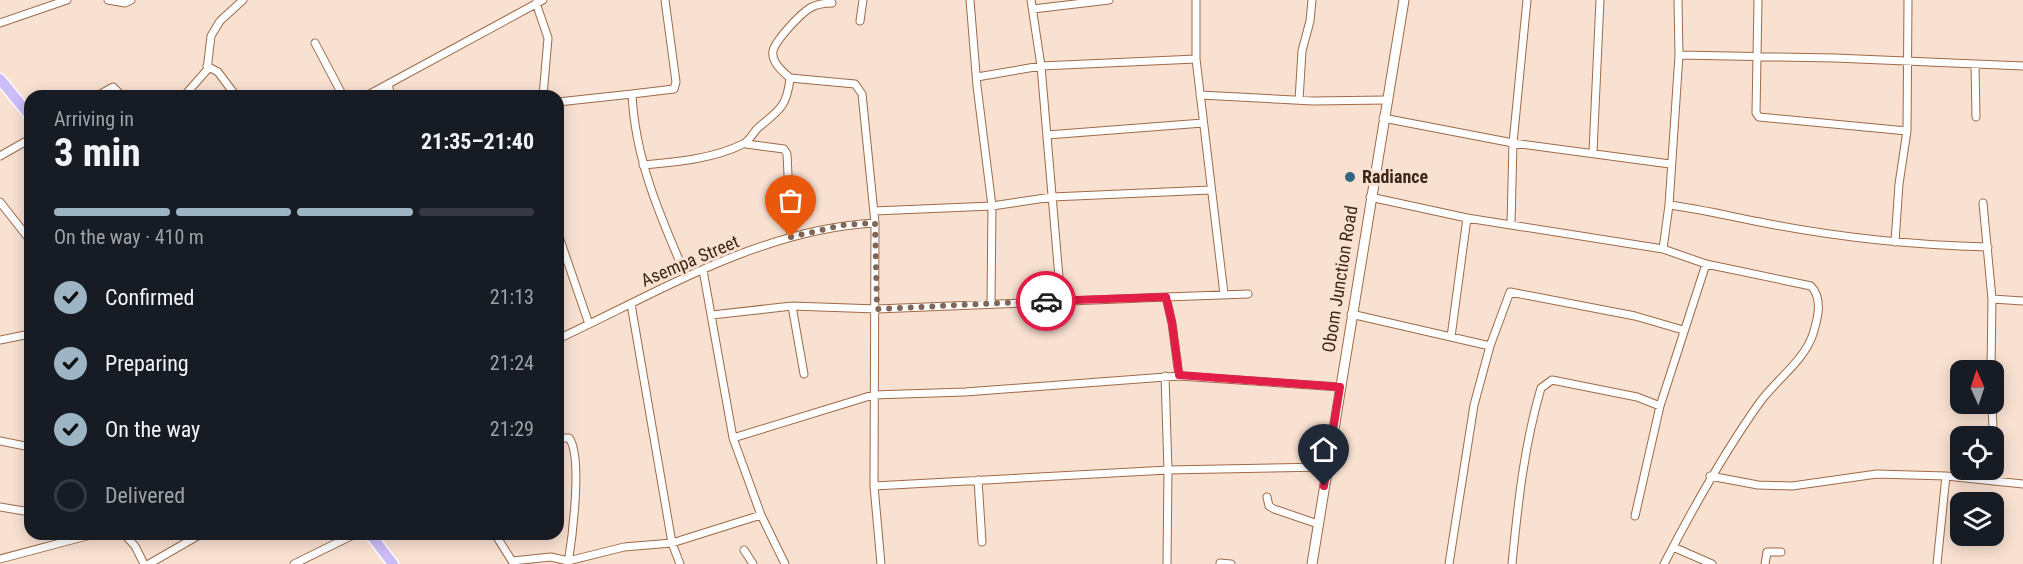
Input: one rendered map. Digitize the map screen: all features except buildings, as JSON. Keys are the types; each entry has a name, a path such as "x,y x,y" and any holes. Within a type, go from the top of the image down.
{"main road":[{"name":"Obom Junction Road","path":"1312,564 1370,196 1404,0"},
{"path":"0,79 24,109"},
{"path":"375,540 393,564"}],"street":[{"path":"0,23 54,2 67,0"},
{"path":"108,0 125,3 131,0"},
{"path":"189,90 207,66 207,47 220,21 243,0"},
{"path":"564,101 674,89 676,82 665,0"},
{"path":"860,21 863,0"},
{"path":"970,0 992,206 991,303"},
{"path":"1031,0 1041,66 1061,301"},
{"path":"1033,9 1109,0"},
{"path":"1196,0 1196,59 1224,294"},
{"path":"1299,100 1302,51 1310,21 1312,0"},
{"path":"1511,224 1514,143 1527,0"},
{"path":"1593,152 1600,0"},
{"path":"1663,249 1669,206 1678,55 1678,0"},
{"path":"1758,0 1756,57 1759,117 1907,130"},
{"path":"1895,242 1899,184 1907,130 1908,0"},
{"path":"377,90 540,2 547,33 543,90"},
{"path":"832,3 810,8 778,41 773,50 774,58 790,78 855,84 862,94 875,223 877,309 873,395 874,486 879,564"},
{"path":"315,43 340,90"},
{"path":"1678,55 2023,66"},
{"path":"977,77 1041,66 1196,59"},
{"path":"1975,65 1976,117"},
{"path":"207,66 218,72 232,90"},
{"path":"746,144 756,129 785,102 790,78"},
{"path":"388,84 390,90"},
{"path":"632,94 634,124 654,204 686,276"},
{"path":"1200,95 1299,100 1386,100"},
{"path":"1383,118 1514,143 1670,164"},
{"path":"1047,135 1203,123"},
{"path":"0,156 24,142"},
{"path":"643,165 687,161 746,144 784,149 787,154 791,237"},
{"path":"874,212 992,206 1052,197 1211,190"},
{"path":"1370,196 1467,218 1663,249 1706,264 1811,286 1819,297 1813,334 1802,357 1779,378 1761,401 1710,476 1664,564"},
{"path":"0,202 24,232"},
{"path":"1983,203 1992,299 1991,360"},
{"path":"1669,206 1704,209 1760,222 1895,242 1988,247"},
{"path":"1451,338 1467,218"},
{"name":"Asempa Street","path":"564,336 686,276 791,237 843,225 875,223"},
{"path":"564,251 589,324"},
{"path":"1635,516 1660,406 1706,264"},
{"path":"703,270 733,438 761,515 785,564"},
{"path":"1449,564 1474,405 1507,295 1514,291 1635,316 1683,330"},
{"path":"712,315 792,306 877,309 1248,294"},
{"path":"1166,297 1179,375"},
{"path":"1992,299 2023,301"},
{"path":"630,304 672,543 681,564"},
{"path":"792,306 804,374"},
{"path":"1351,314 1490,346"},
{"path":"0,340 24,335"},
{"path":"733,438 873,395 965,392 1179,375 1340,387"},
{"path":"1165,376 1168,470 1167,564"},
{"path":"1512,564 1520,479 1528,434 1541,388 1552,380 1637,397 1660,406"},
{"path":"564,438 569,438 573,444 576,490 568,562"},
{"path":"0,441 24,446"},
{"path":"874,486 1168,470 1327,467"},
{"path":"1710,476 1758,485 1791,486 1877,474 1950,476"},
{"path":"1937,564 1946,476"},
{"path":"978,480 982,542"},
{"path":"1995,480 2023,484"},
{"path":"1267,497 1269,506 1274,509 1318,524"},
{"path":"0,507 24,511"},
{"path":"499,540 512,561 551,557 568,562 624,547 672,543 761,515"},
{"path":"0,560 59,540"},
{"path":"130,540 147,564 190,540"},
{"path":"294,564 344,540"},
{"path":"1673,547 1713,564"},
{"path":"744,550 753,564"},
{"path":"1765,564 1767,552 1781,552"},
{"path":"1220,563 1231,564"}],"way so far":[{"path":"791,237 843,225 875,223 877,309 1046,301"}],"place":[{"name":"Radiance","path":"1350,177"}],"route":[{"path":"1046,301 1166,297 1179,375 1340,387 1324,486"}]}
